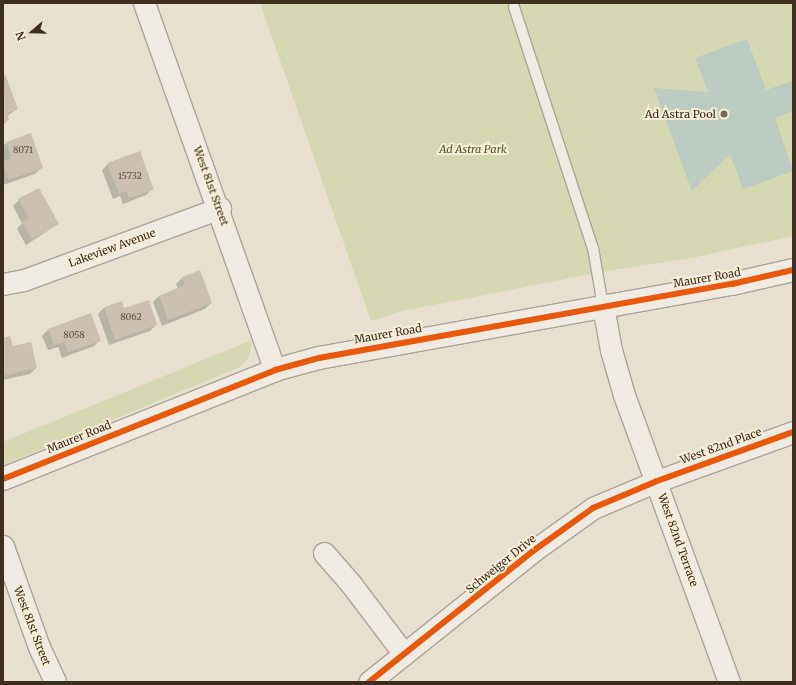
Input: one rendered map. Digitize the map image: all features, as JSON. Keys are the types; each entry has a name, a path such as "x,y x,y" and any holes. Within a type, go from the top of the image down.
{"street":[{"name":"West 81st Street","path":"144,3 220,208 276,370"},
{"name":"Lakeview Avenue","path":"3,284 24,280 220,208"},
{"name":"Maurer Road","path":"3,479 276,370 355,350 732,284 793,270"},
{"name":"West 82nd Terrace","path":"603,306 617,373 729,682"},
{"name":"West 82nd Place","path":"657,481 793,432"},
{"name":"Schweiger Drive","path":"369,682 575,519 593,508 657,481"},
{"name":"West 81st Street","path":"3,546 39,647 55,682"},
{"path":"324,553 351,584 404,654"}],"lane":[{"path":"514,7 593,248 603,306"}],"green space":[{"name":"Ad Astra Park","path":"260,3 793,3 793,236 692,258 612,270 402,311 371,321"},
{"path":"252,340 249,357 240,367 3,465 3,442"}],"shaded area":[{"name":"Ad Astra Pool","path":"747,39 766,90 793,81 793,111 775,118 793,171 743,189 730,154 692,191 654,88 708,92 695,58"}],"building":[{"path":"5,74 18,109 7,113 9,120 3,122"},
{"path":"31,133 43,168 8,180 3,161 11,158 6,142"},
{"path":"140,151 154,190 129,198 126,191 119,193 107,163"},
{"path":"39,188 59,224 32,239 22,222 29,218 18,199"},
{"path":"200,270 212,303 168,320 159,296 185,285 182,277"},
{"path":"149,300 157,325 115,340 104,307 122,301 124,308"},
{"path":"91,313 101,341 68,352 64,342 54,345 48,329"},
{"path":"10,336 13,346 31,342 37,368 3,376 3,338"}],"cycle path":[{"path":"3,479 275,370 319,358 732,284 793,270"},
{"path":"369,682 533,551 593,508 657,481 793,432"}],"place":[{"name":"Ad Astra Pool","path":"724,114"}]}
